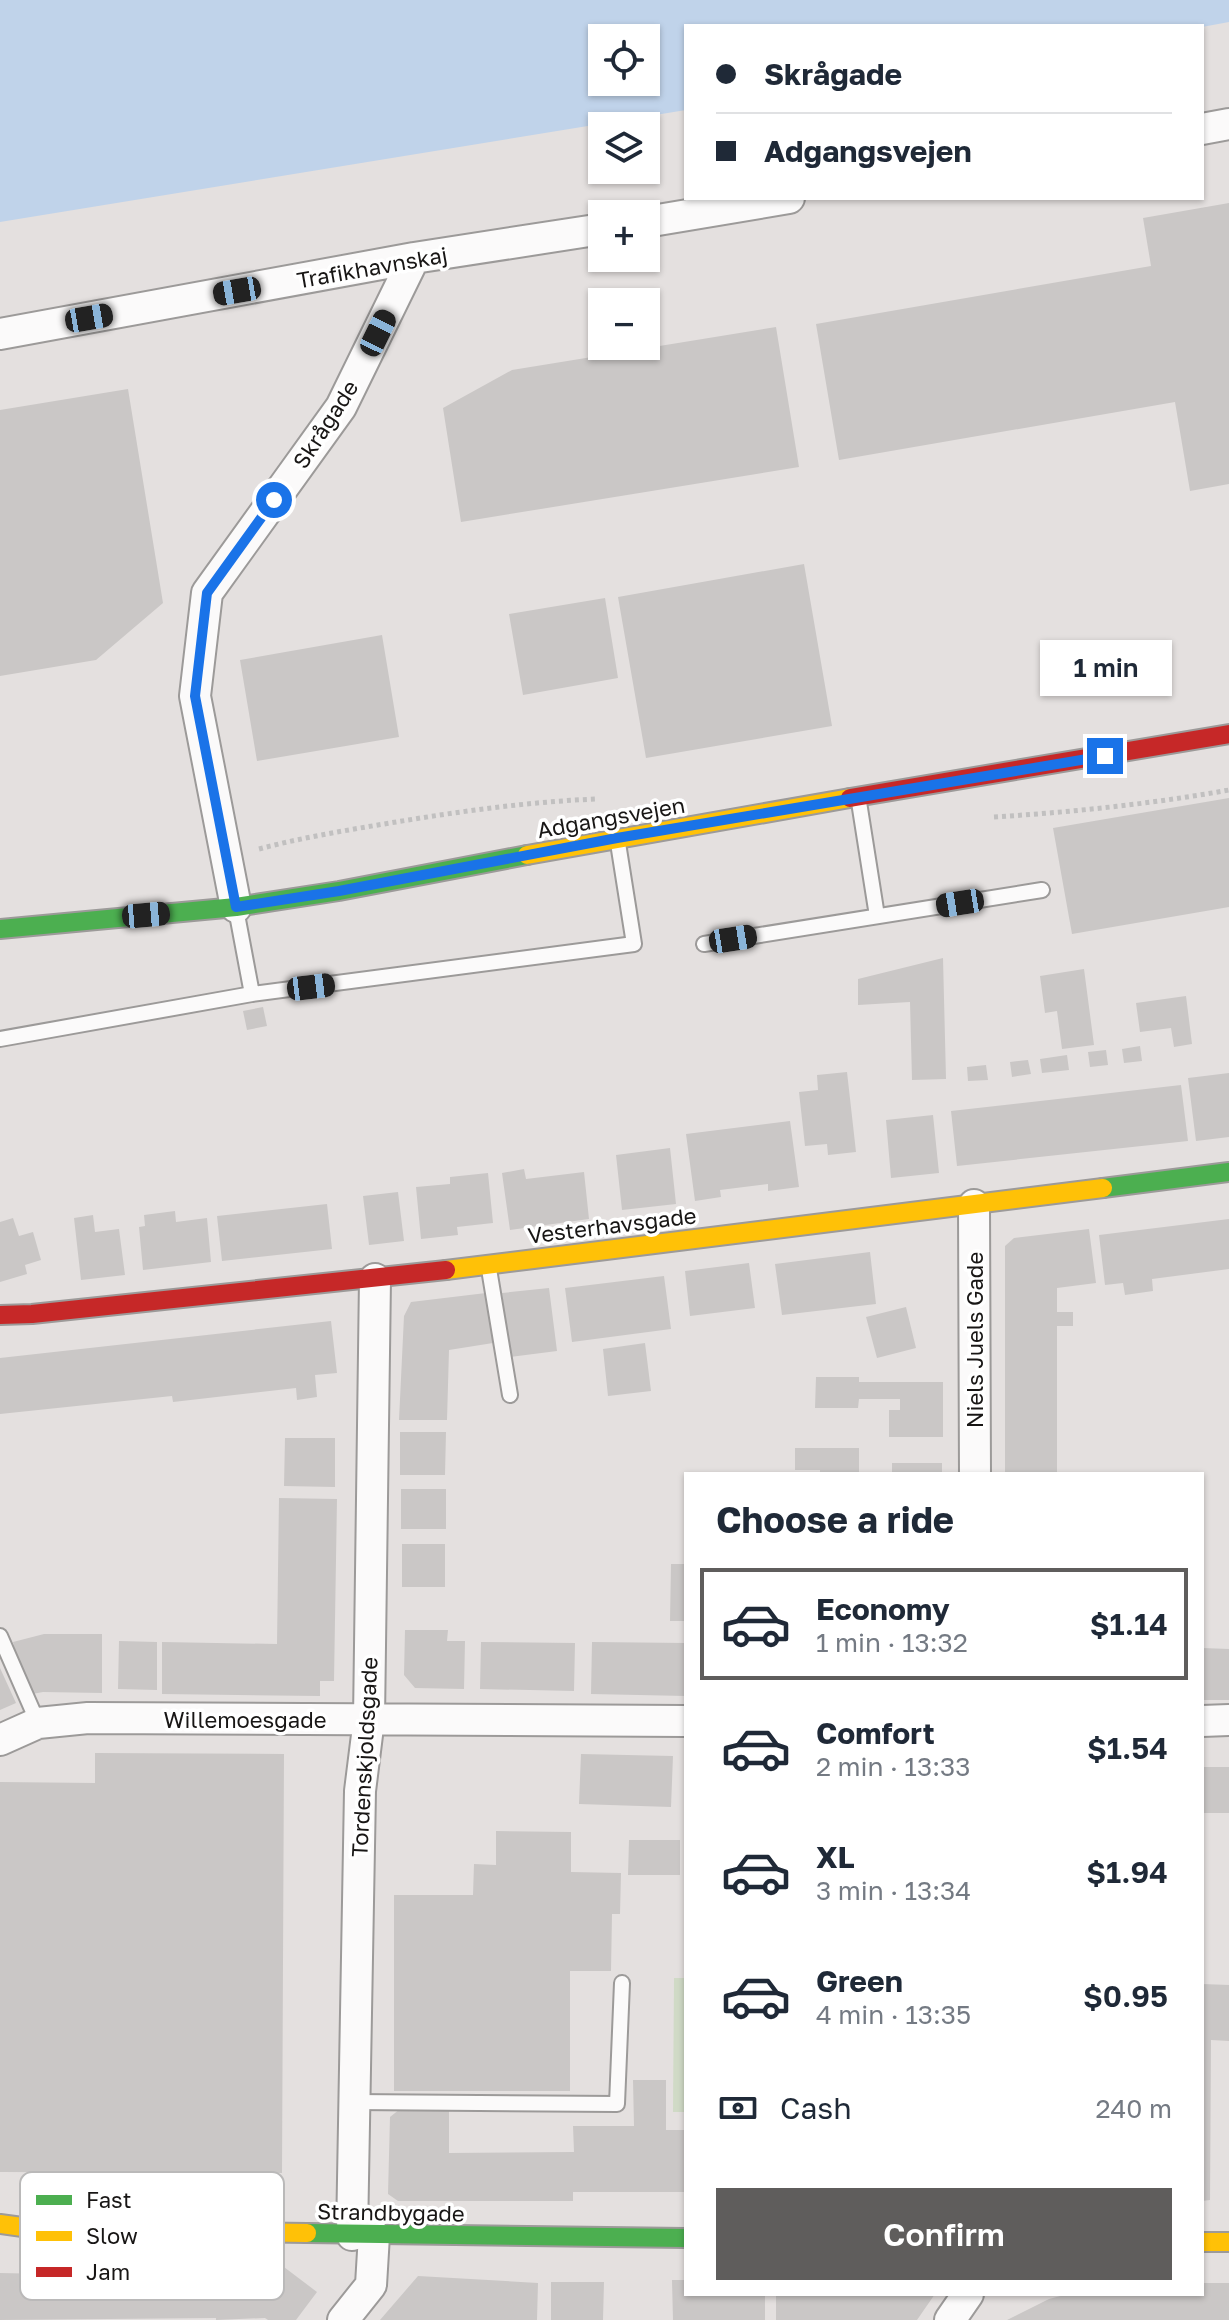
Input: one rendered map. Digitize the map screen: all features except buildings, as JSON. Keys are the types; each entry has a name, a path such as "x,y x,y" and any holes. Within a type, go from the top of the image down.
{"street":[{"path":"1204,129 1229,124"},
{"path":"660,220 777,200"},
{"name":"Trafikhavnskaj","path":"0,334 414,258 588,231"},
{"name":"Skrågade","path":"236,907 195,696 207,593 341,407 414,258"},
{"name":"Adgangsvejen","path":"0,929 236,907 355,889 617,838 1229,734"},
{"name":"Vesterhavsgade","path":"0,1315 375,1279 1229,1172"},
{"name":"Niels Juels Gade","path":"974,1205 975,1472"},
{"name":"Tordenskjoldsgade","path":"343,2320 371,2285 363,2235 354,2102 360,1791 369,1719 375,1279"},
{"name":"Willemoesgade","path":"0,1740 38,1723 88,1718 684,1721"},
{"path":"1204,1721 1229,1720"},
{"name":"Strandbygade","path":"0,2224 20,2227"},
{"name":"Strandbygade","path":"284,2234 684,2238"},
{"path":"1204,2242 1229,2242"},
{"path":"950,2320 967,2296"}],"lane":[{"path":"858,799 877,916"},
{"path":"0,1039 252,994 634,944 617,838"},
{"path":"704,944 1042,890"},
{"path":"236,907 252,994"},
{"path":"488,1265 510,1395"},
{"path":"0,1636 38,1723"},
{"path":"354,2102 617,2104 622,1983"}],"green space":[{"path":"674,1978 684,1978 684,2112 673,2112"}],"water":[{"path":"0,0 1229,0 1229,22 1204,27 1204,24 684,24 684,110 660,114 588,112 588,126 0,222"}],"traffic: fast":[{"path":"0,929 236,907 527,855"},
{"path":"1103,1188 1229,1172"},
{"path":"307,2233 684,2238"}],"traffic: slow":[{"path":"527,855 850,798"},
{"path":"446,1270 1103,1188"},
{"path":"0,2224 20,2227"},
{"path":"284,2233 307,2233"},
{"path":"1204,2242 1229,2242"}],"traffic: jam":[{"path":"850,798 1229,734"},
{"path":"0,1315 446,1270"}],"route":[{"path":"274,500 207,593 195,696 236,907 339,891 617,838 1105,756"}]}
